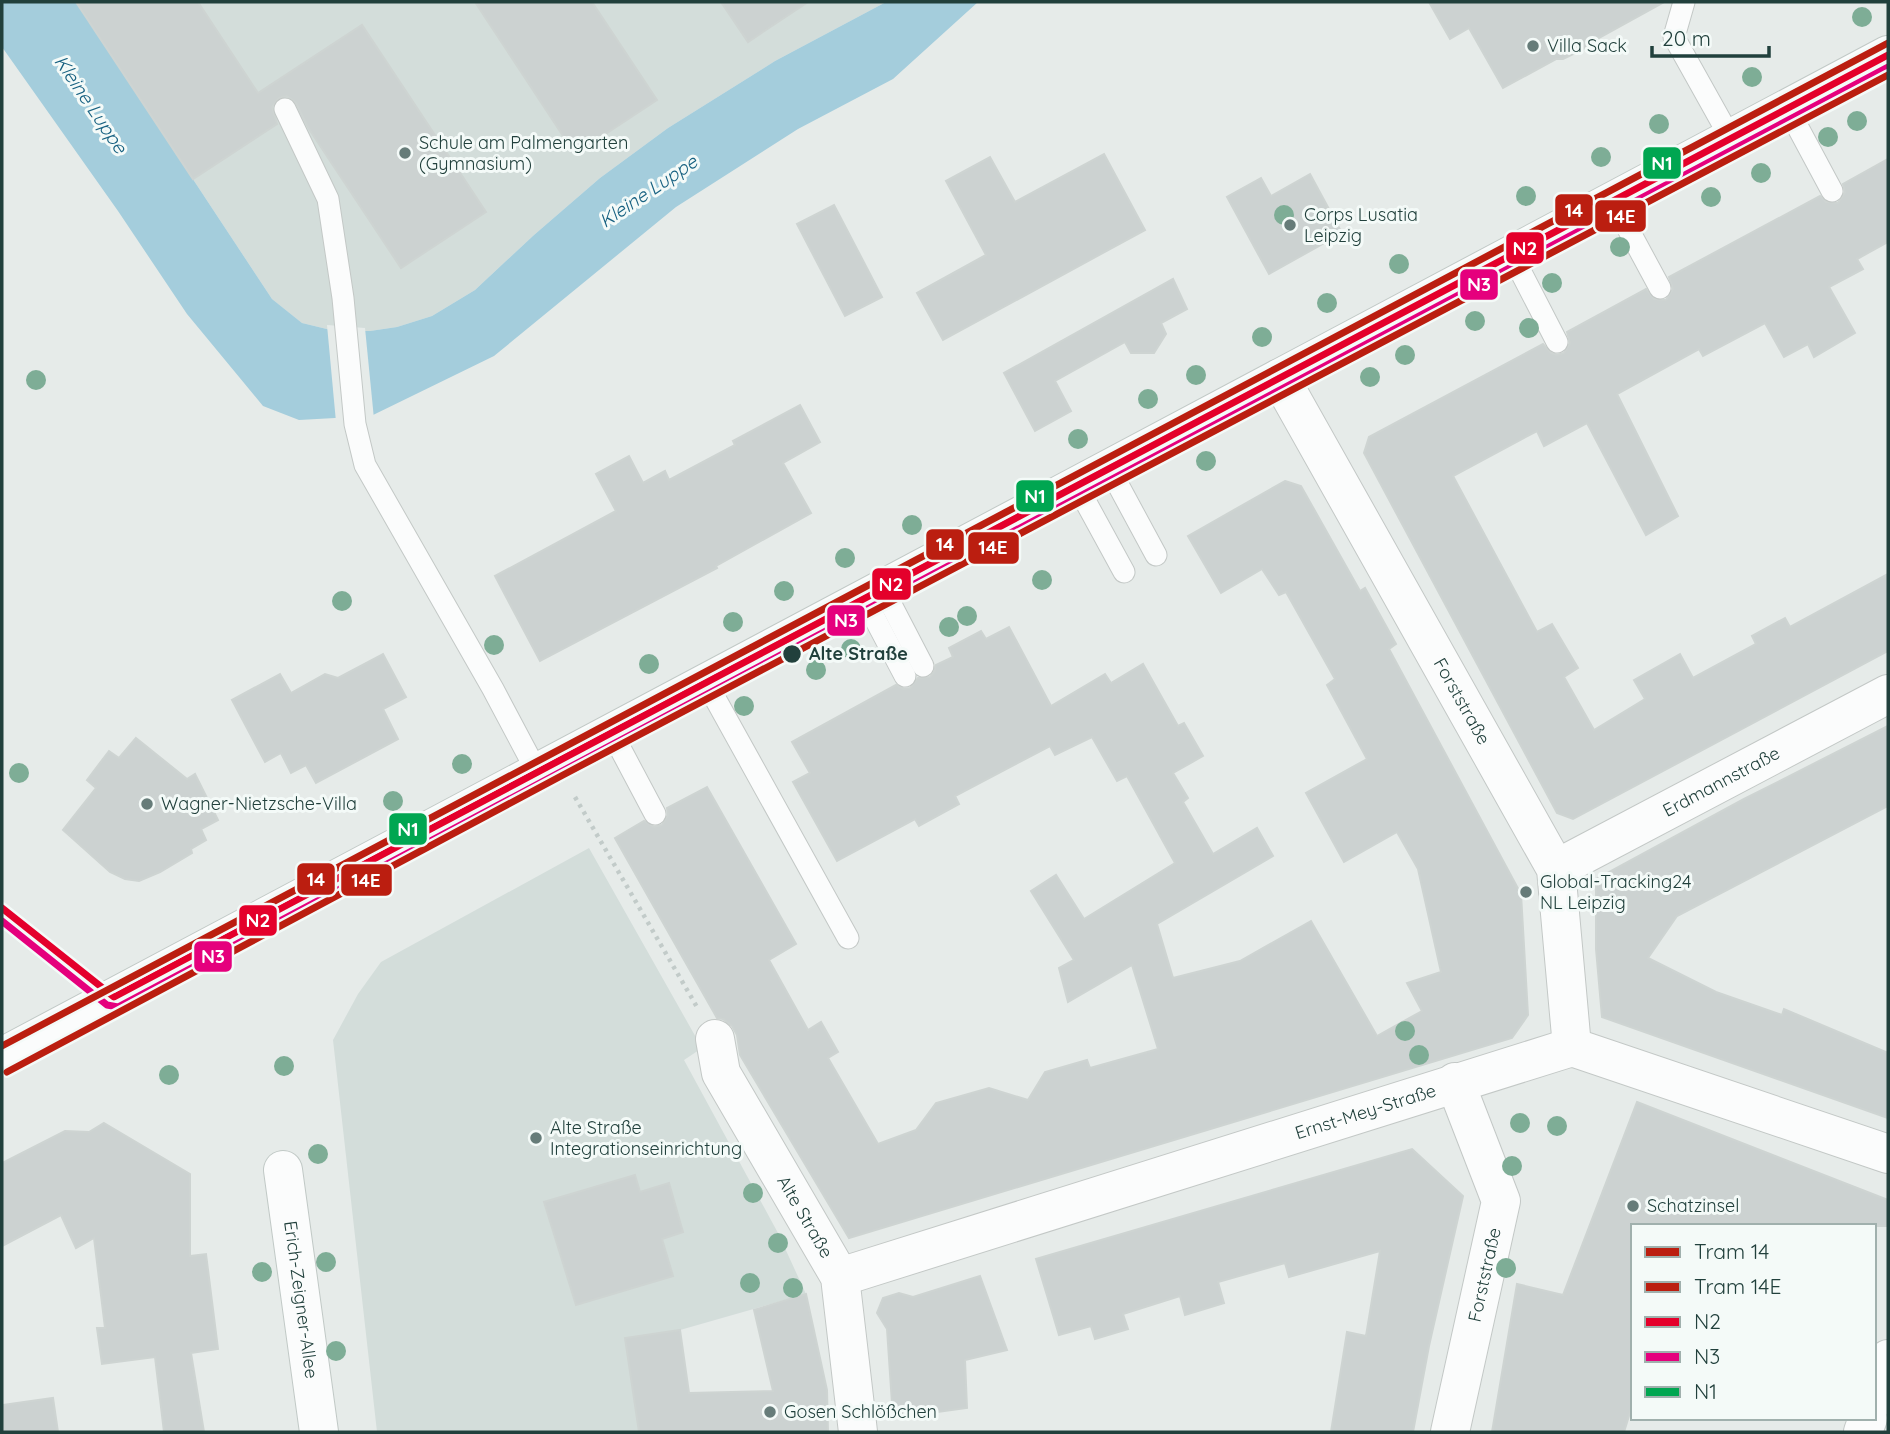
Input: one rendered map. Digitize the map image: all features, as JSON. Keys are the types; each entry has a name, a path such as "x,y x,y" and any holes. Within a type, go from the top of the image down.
{"street":[{"path":"2,1057 1888,55"},
{"name":"Forststraße","path":"1280,378 1556,869 1572,1046"},
{"name":"Erdmannstraße","path":"1556,869 1888,694"},
{"name":"Alte Straße","path":"715,1039 721,1073 840,1277 858,1432"},
{"path":"1572,1046 1888,1154"},
{"name":"Ernst-Mey-Straße","path":"840,1277 1572,1046"},
{"name":"Forststraße","path":"1450,1432 1501,1201 1455,1082"},
{"name":"Erich-Zeigner-Allee","path":"283,1170 319,1432"},
{"path":"1876,1394 1888,1359"}],"lane":[{"path":"1684,2 1674,37 1731,138"},
{"path":"285,109 328,199 345,323 355,424 365,465 493,689 547,767"},
{"path":"1788,109 1832,191"},
{"path":"1613,201 1660,288"},
{"path":"1512,255 1557,342"},
{"path":"1093,477 1156,555"},
{"path":"1093,477 1124,572"},
{"path":"874,594 914,671"},
{"path":"706,682 848,938"},
{"path":"612,733 655,814"}],"path":[{"path":"547,767 715,1039"}],"shaded area":[{"name":"Schule am Palmengarten (Gymnasium)","path":"76,2 886,2 775,61 668,128 600,178 475,290 432,316 397,327 370,331 335,331 302,323 272,299"},
{"name":"Alte Straße Integrationseinrichtung","path":"589,848 702,1048 684,1060 778,1233 806,1294 680,1330 625,1338 639,1432 377,1432 333,1040 358,994 381,962"}],"water":[{"name":"Kleine Luppe","path":"2,2 76,2 272,299 302,323 335,331 370,331 397,327 432,316 475,290 600,178 668,128 775,61 886,2 978,2 893,79 798,129 676,207 494,356 371,416 299,420 263,406 187,314 2,47"}],"pier":[{"path":"327,325 365,328 374,419 336,422"}],"building":[{"path":"76,2 198,2 258,93 362,25 486,212 401,268 309,129 296,103 287,96 279,98 272,107 277,124 193,179"},
{"path":"475,2 592,2 657,100 575,154"},
{"path":"721,2 808,2 748,42"},
{"name":"Villa Sack","path":"1429,2 1664,2 1586,45 1588,47 1563,59 1556,59 1503,88 1469,28 1450,39"},
{"path":"1104,154 1145,230 943,340 917,293 986,255 946,181 990,157 1015,202"},
{"path":"1888,159 1888,242 1857,259 1863,269 1829,287 1855,333 1814,357 1808,344 1784,357 1765,323 1703,356 1699,349 1617,394 1678,516 1646,535 1587,423 1544,446 1537,431 1453,476 1537,632 1552,624 1578,668 1564,677 1594,730 1645,699 1634,680 1680,654 1693,678 1756,644 1752,636 1785,618 1790,627 1888,574 1888,651 1573,819 1557,813 1364,453 1369,437 1543,344 1551,353 1564,353 1570,343 1567,332 1646,289 1654,299 1666,300 1673,289 1669,277 1820,196 1826,202 1838,203 1845,192 1843,184"},
{"name":"Corps Lusatia Leipzig","path":"1310,174 1342,233 1269,274 1227,197 1261,178 1271,196"},
{"path":"834,205 882,297 845,316 797,224"},
{"path":"1173,279 1187,309 1161,323 1166,334 1154,353 1131,353 1125,342 1055,381 1071,411 1035,431 1004,373"},
{"path":"800,405 820,442 783,463 811,513 716,566 717,568 540,661 495,576 616,511 596,474 629,456 643,483 665,471 669,480 735,445 733,441"},
{"path":"1285,481 1301,486 1360,591 1365,588 1396,644 1389,649 1521,894 1528,1015 1512,1038 849,1238 740,1055 737,1035 732,1026 717,1018 615,838 644,821 654,827 662,825 668,815 667,808 707,787 796,944 769,960 808,1030 821,1022 838,1052 828,1058 878,1144 916,1130 936,1103 989,1088 1028,1100 1045,1072 1087,1060 1090,1068 1158,1049 1132,965 1068,1002 1059,968 1074,960 1031,891 1056,875 1084,919 1175,863 1127,776 1117,781 1092,737 1055,755 1050,746 955,796 959,804 919,826 915,819 837,861 793,782 810,773 792,742 896,685 904,689 910,688 918,678 930,677 936,665 953,657 949,648 981,631 986,639 1009,627 1051,706 1105,674 1111,683 1143,664 1178,726 1184,723 1203,756 1173,773 1188,798 1183,802 1213,854 1257,828 1273,856 1157,924 1173,978 1240,961 1311,921 1377,1036 1422,1011 1407,983 1441,972 1418,869 1397,832 1344,862 1306,793 1367,759 1327,685 1335,679 1286,592 1279,595 1262,569 1221,593 1188,536"},
{"path":"383,654 406,697 383,709 398,739 316,783 306,765 291,773 281,753 265,762 232,700 280,674 291,693 325,674 338,678"},
{"path":"1888,726 1888,806 1677,916 1648,958 1716,992 1782,1015 1784,1009 1888,1053 1888,1118 1602,1017 1596,949 1596,879 1744,799"},
{"name":"Wagner-Nietzsche-Villa","path":"136,738 187,779 195,774 218,820 201,829 206,840 191,849 192,853 139,881 125,879 110,872 63,830 96,788 87,780 109,751 119,758"},
{"path":"1637,1102 1888,1200 1888,1226 1631,1224 1631,1409 1624,1432 1492,1432 1517,1284 1563,1295"},
{"path":"104,1123 190,1174 190,1256 206,1254 218,1349 191,1353 204,1432 164,1432 155,1357 102,1364 97,1328 105,1328 94,1238 76,1248 61,1215 2,1246 2,1163 65,1131 89,1132"},
{"path":"1412,1149 1463,1196 1429,1346 1413,1432 1331,1432 1347,1332 1366,1336 1380,1251 1289,1277 1285,1263 1218,1282 1224,1303 1185,1315 1180,1296 1123,1314 1128,1329 1095,1339 1091,1326 1059,1335 1036,1259"},
{"path":"635,1175 640,1192 669,1183 683,1232 662,1239 673,1276 576,1305 544,1202"},
{"path":"980,1276 1007,1350 965,1360 967,1408 893,1418 887,1329 877,1313 883,1298 899,1293 913,1297"},
{"path":"806,1294 827,1390 828,1432 639,1432 625,1338 680,1330 689,1393 773,1391 754,1310"},
{"path":"53,1398 58,1432 2,1432 2,1405"}],"tram line":[{"name":"14","path":"2,1046 1888,43"},
{"name":"14E","path":"7,1072 1888,75"}],"transit line":[{"name":"N1","path":"2,1045 1883,46"},
{"name":"N2","path":"2,908 114,997 1888,55"},
{"name":"N3","path":"2,921 107,1005 118,1007 1888,67"}],"place":[{"name":"Villa Sack","path":"1533,46"},
{"name":"Schule am Palmengarten (Gymnasium)","path":"405,153"},
{"name":"Corps Lusatia Leipzig","path":"1290,225"},
{"name":"Alte Straße","path":"792,654"},
{"name":"Wagner-Nietzsche-Villa","path":"147,804"},
{"name":"Global-Tracking24 NL Leipzig","path":"1526,892"},
{"name":"Alte Straße Integrationseinrichtung","path":"536,1138"},
{"name":"Schatzinsel","path":"1633,1206"},
{"name":"Gosen Schlößchen","path":"770,1412"}]}
